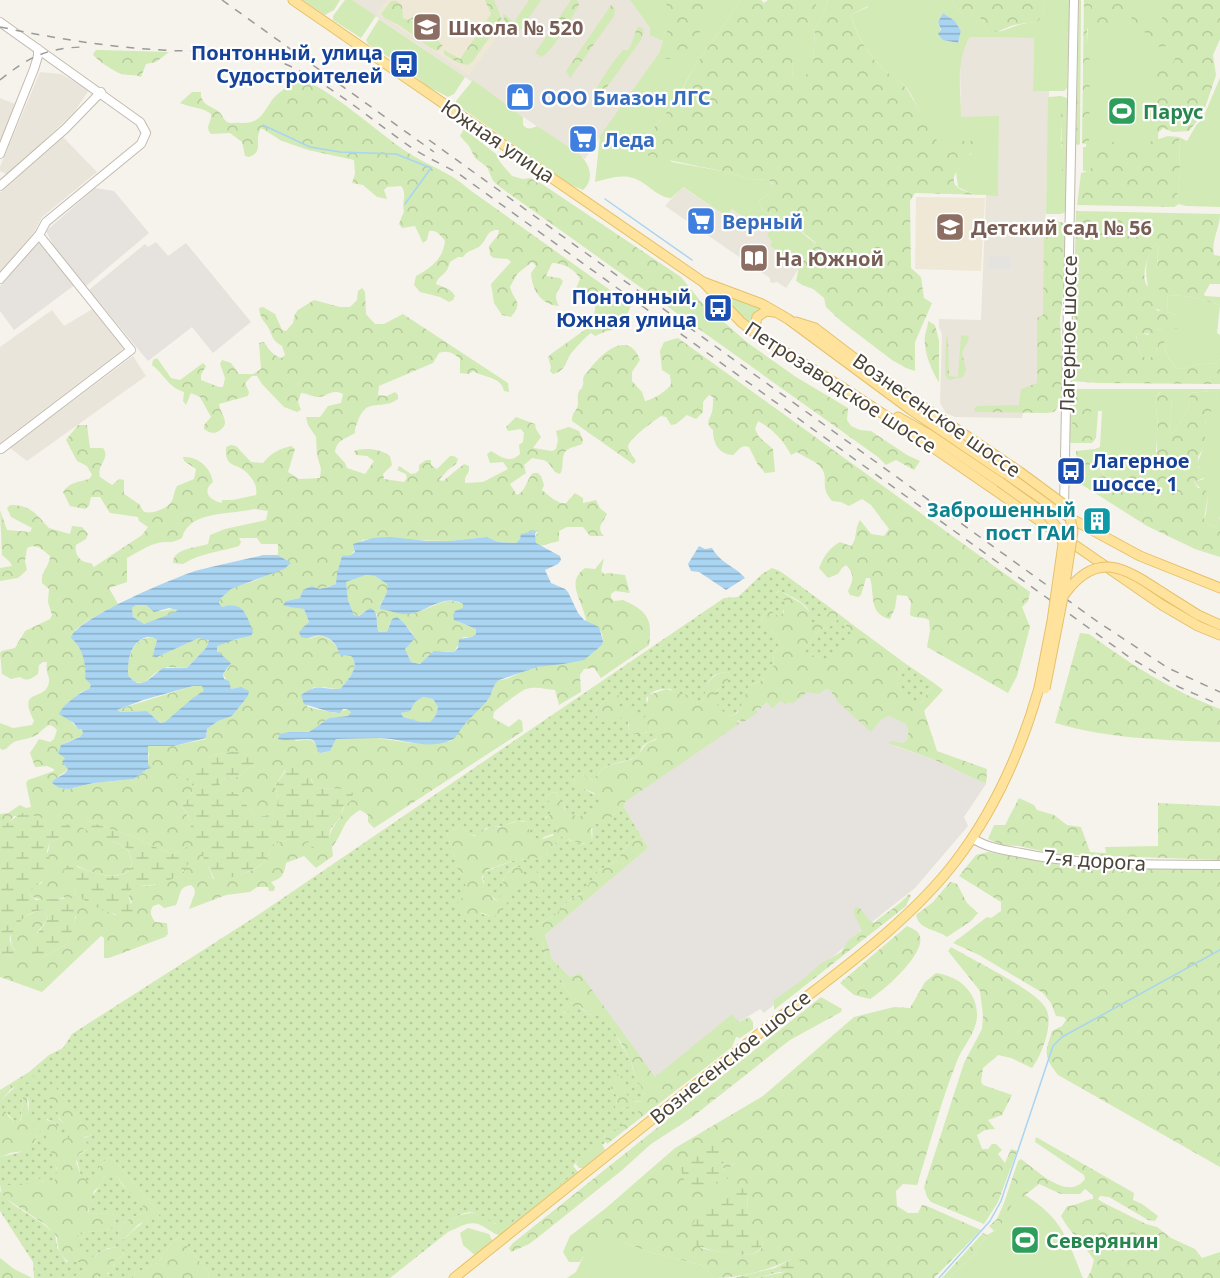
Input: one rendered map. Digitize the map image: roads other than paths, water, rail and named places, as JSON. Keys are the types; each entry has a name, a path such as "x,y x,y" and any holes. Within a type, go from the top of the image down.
{"main road":[{"name":"Южная улица","path":"293,0 704,282"},
{"name":"Петрозаводское шоссе","path":"704,282 762,304 788,319 911,410 1064,514 1140,556 1220,588"},
{"name":"Петрозаводское шоссе","path":"704,282 735,316 759,336 845,388 1161,606 1220,636"},
{"path":"759,336 754,327 757,317 766,311 777,313"},
{"name":"Вознесенское шоссе","path":"455,1277 896,924 939,882 987,816 1020,748 1042,688 1063,597 1072,544 1073,531 1062,503 878,376 815,328 788,319"},
{"name":"Вознесенское шоссе","path":"845,388 930,435 1049,517 1058,529 1063,544 1042,688"},
{"path":"1063,597 1080,577 1091,570 1106,567 1125,570 1198,615 1220,625"}],"street":[{"name":"Лагерное шоссе","path":"1064,514 1074,0"},
{"path":"0,22 56,64 101,92 140,122 147,133 141,144 46,222 39,234 0,279"},
{"path":"0,30 16,33"},
{"path":"0,154 34,69 38,49"},
{"path":"0,186 65,129 101,92"},
{"path":"1,449 131,350 39,234"},
{"path":"1041,499 1055,498 1064,488"},
{"name":"7-я дорога","path":"972,838 994,848 1068,862 1220,865"}],"water":[{"path":"943,13 955,21 961,31 958,43 943,40 938,34 941,30 938,22"},
{"path":"539,530 535,533 536,543 560,556 561,560 558,564 545,570 551,583 565,589 584,620 599,627 602,645 584,660 537,667 499,680 487,701 455,738 446,742 418,744 380,738 336,739 330,751 320,753 313,740 278,739 280,734 309,732 329,718 348,716 351,712 343,709 340,713 330,712 304,704 301,695 312,689 340,689 352,673 355,664 351,656 340,655 334,643 324,636 301,637 299,632 309,622 304,609 283,605 286,601 300,598 303,590 312,586 319,589 336,584 342,556 355,552 353,544 373,538 390,537 449,541 487,537 498,542 516,543 521,534","holes":["366,575 375,576 387,584 387,592 380,609 408,614 442,602 455,601 463,604 463,608 455,611 454,620 476,629 476,634 459,639 458,648 454,652 434,651 420,664 411,662 405,649 415,638 397,617 392,619 387,632 379,632 373,610 370,608 359,616 354,615 348,600 346,582","423,697 433,699 438,707 436,715 430,722 403,717 401,713 410,711 415,702"]},
{"path":"699,546 705,549 712,548 719,557 745,578 726,590 699,572 691,571 688,564"},
{"path":"263,555 278,555 291,563 284,569 231,589 219,603 222,607 240,608 253,632 251,636 217,646 217,651 231,663 223,674 224,679 229,681 231,689 241,687 249,691 248,696 232,716 218,721 207,729 206,738 174,746 148,746 148,764 151,768 134,779 93,783 69,789 59,788 52,783 68,769 62,762 65,758 58,753 61,745 80,737 83,733 82,729 78,729 74,723 59,714 68,703 89,689 91,685 85,678 81,651 71,638 77,630 106,610 167,582 195,571","holes":["136,605 146,605 154,612 169,608 178,610 144,624 133,617 132,608","153,637 157,640 153,654 155,658 199,638 209,640 206,648 187,668 163,668 146,682 137,683 128,675 129,663 131,652 141,639","193,686 202,686 204,691 165,722 160,723 147,711 120,712 117,710"]}],"waterway":[{"path":"263,125 310,147 340,152 396,154 431,168 405,204"},
{"path":"605,199 692,260"},
{"path":"939,1278 990,1221 1001,1201 1053,1046 1062,1037 1220,950"}],"railway":[{"path":"222,0 434,152"},
{"path":"0,27 121,47 252,54 283,63 300,71 333,91 412,148 459,174 1129,657 1179,687 1220,705"},
{"path":"0,80 38,55 58,49 83,47"},
{"path":"429,140 1098,622 1168,668 1220,692"}],"place":[{"name":"Школа № 520","path":"427,27"},
{"name":"Понтонный, улица Судостроителей","path":"404,64"},
{"name":"ООО Биазон ЛГС","path":"520,97"},
{"name":"Парус","path":"1122,111"},
{"name":"Леда","path":"583,139"},
{"name":"Верный","path":"701,221"},
{"name":"Детский сад № 56","path":"950,227"},
{"name":"На Южной","path":"754,258"},
{"name":"Понтонный, Южная улица","path":"718,308"},
{"name":"Лагерное шоссе, 1","path":"1071,471"},
{"name":"Заброшенный пост ГАИ","path":"1097,521"},
{"name":"Северянин","path":"1025,1240"}]}
